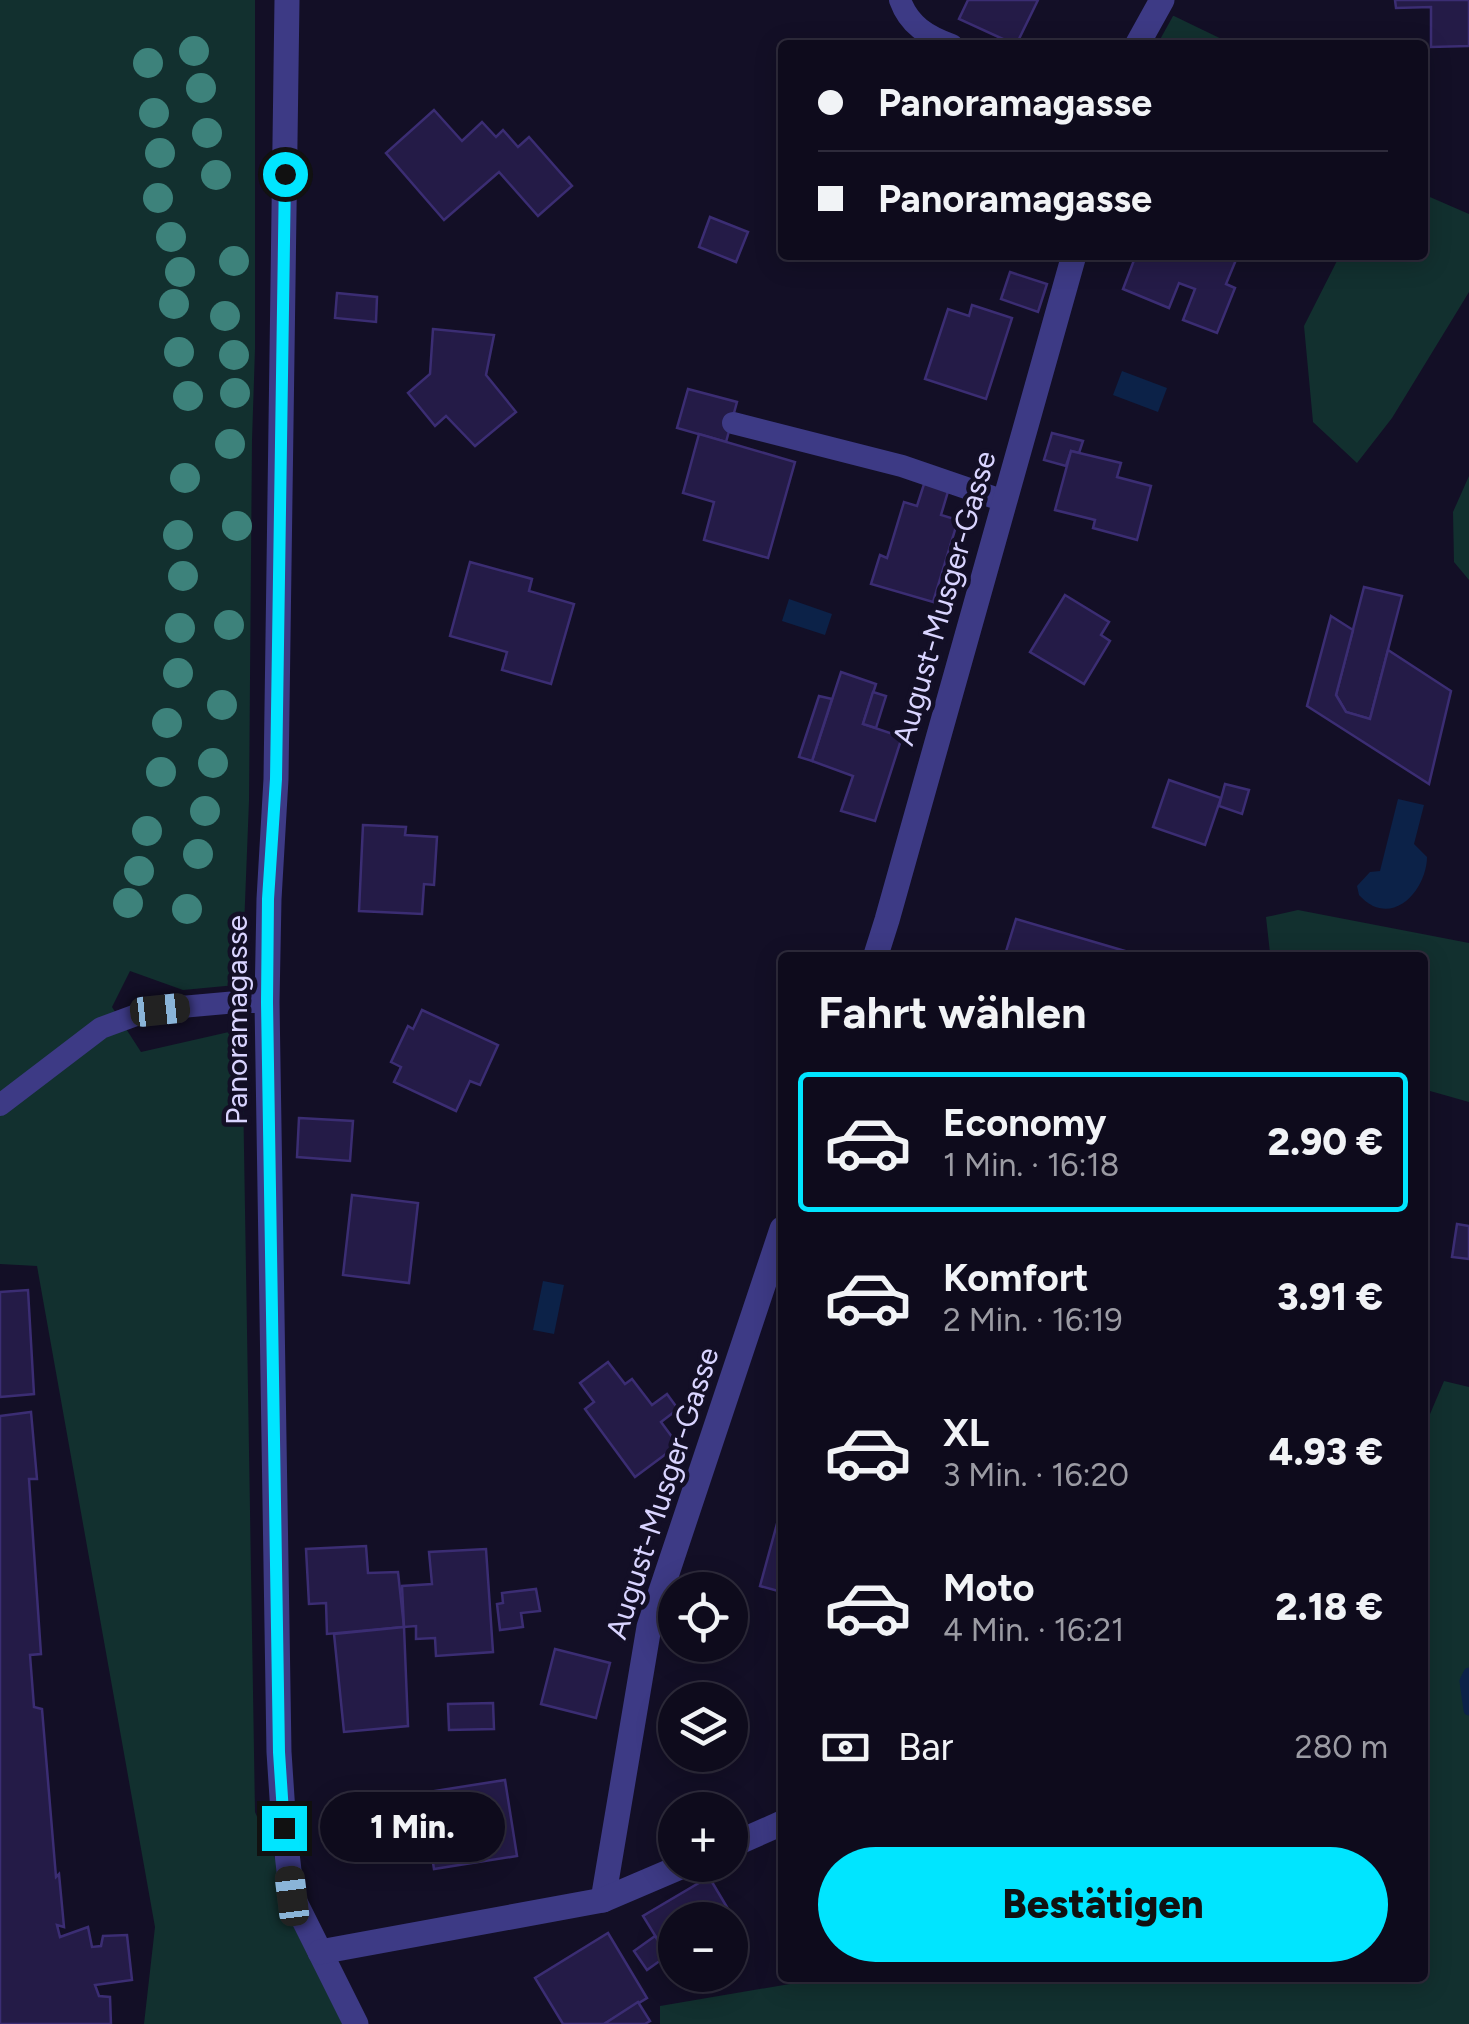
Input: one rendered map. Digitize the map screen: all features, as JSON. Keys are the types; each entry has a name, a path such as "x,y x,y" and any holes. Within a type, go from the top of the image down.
{"street":[{"name":"Panoramagasse","path":"287,0 276,759 267,1002 279,1752 292,1896 356,2024"},
{"path":"1140,40 1162,0"},
{"name":"August-Musger-Gasse","path":"877,952 1073,260"},
{"name":"August-Musger-Gasse","path":"604,1900 649,1627 778,1241"},
{"path":"748,1838 778,1826"},
{"path":"320,1952 604,1900 658,1876"}],"lane":[{"path":"900,0 910,21 938,40"},
{"path":"733,423 902,466 1004,502"},
{"path":"0,1105 101,1028 160,1010 267,1002"}],"green space":[{"path":"0,0 255,0 249,801 242,978 236,985 183,990 130,971 112,1007 141,1052 242,1029 255,1812 346,2024 144,2024 155,1927 37,1266 0,1264"},
{"path":"1174,16 1224,40 1160,40"},
{"path":"1428,196 1469,214 1469,292 1392,418 1357,463 1313,422 1304,326 1337,260 1428,260"},
{"path":"1469,476 1469,580 1454,562 1453,512"},
{"path":"1298,910 1469,943 1469,1102 1428,1090 1428,952 1270,952 1266,917"},
{"path":"1444,1381 1469,1387 1469,2024 660,2024 660,2006 801,1982 1428,1982 1428,1419"}],"water":[{"path":"1122,371 1167,388 1158,412 1113,395"},
{"path":"789,599 832,614 825,635 782,621"},
{"path":"1398,799 1424,805 1414,844 1427,857 1426,867 1411,896 1384,909 1365,901 1357,886 1370,872 1380,871"},
{"path":"543,1281 564,1285 554,1334 533,1330"}],"building":[{"path":"968,0 1038,0 1018,40 1005,40 959,19"},
{"path":"1395,0 1469,0 1469,46 1431,47 1431,7 1396,8"},
{"path":"434,110 462,141 482,122 496,137 503,130 518,147 529,137 572,186 538,216 499,172 444,220 386,153"},
{"path":"710,217 748,232 736,262 699,247"},
{"path":"1134,260 1236,260 1226,284 1235,288 1217,333 1183,320 1195,289 1179,283 1169,308 1123,289"},
{"path":"1010,272 1047,284 1038,312 1001,299"},
{"path":"337,293 377,297 376,322 335,318"},
{"path":"972,305 1012,318 986,399 925,379 948,309 969,316"},
{"path":"433,329 494,335 486,375 516,412 475,446 446,416 435,426 408,393 430,374"},
{"path":"688,389 737,402 726,442 677,428"},
{"path":"1052,433 1083,441 1079,453 1071,451 1066,466 1044,460"},
{"path":"699,434 795,462 768,558 704,540 714,502 683,493"},
{"path":"1071,451 1121,463 1117,477 1151,486 1137,540 1093,528 1095,520 1055,510"},
{"path":"925,481 949,488 941,515 958,520 933,602 871,584 880,555 887,558 904,502 917,506"},
{"path":"470,562 532,579 529,591 574,604 551,684 502,670 507,652 450,636"},
{"path":"1364,587 1402,596 1370,719 1346,712 1336,695"},
{"path":"1065,595 1109,622 1101,635 1110,641 1084,684 1030,652"},
{"path":"1331,616 1353,630 1336,695 1346,712 1370,719 1388,650 1451,691 1429,784 1307,706"},
{"path":"841,672 876,684 863,724 902,737 875,821 841,811 853,776 812,761"},
{"path":"873,692 886,696 876,728 863,724"},
{"path":"819,696 832,699 812,761 799,757"},
{"path":"1169,780 1221,798 1205,845 1153,827"},
{"path":"1225,784 1249,790 1242,814 1219,806"},
{"path":"363,825 406,827 405,835 437,837 434,885 424,884 422,914 359,911"},
{"path":"1016,919 1128,952 1006,952"},
{"path":"422,1010 498,1045 480,1085 470,1081 456,1111 394,1082 401,1067 391,1062 408,1026 413,1029"},
{"path":"299,1118 353,1121 350,1161 297,1157"},
{"path":"352,1195 418,1203 409,1283 343,1275"},
{"path":"1457,1224 1469,1226 1469,1259 1452,1257"},
{"path":"28,1290 34,1394 0,1397 0,1292"},
{"path":"608,1362 625,1384 632,1379 652,1405 667,1394 678,1409 661,1422 678,1445 635,1477 585,1409 594,1402 580,1383"},
{"path":"31,1412 37,1479 29,1479 41,1654 30,1655 34,1707 42,1709 64,1927 57,1925 60,1937 88,1927 92,1947 101,1946 103,1936 127,1935 132,1980 95,1985 99,1996 110,1997 111,2024 0,2024 0,1416"},
{"path":"778,1520 778,1591 760,1586"},
{"path":"366,1546 368,1573 398,1572 404,1627 327,1634 326,1603 309,1604 306,1549"},
{"path":"486,1549 493,1652 436,1656 435,1638 416,1639 416,1626 404,1627 402,1586 432,1584 429,1552"},
{"path":"536,1589 540,1611 521,1613 523,1627 500,1630 497,1604 503,1603 502,1593"},
{"path":"404,1627 408,1726 344,1732 334,1634"},
{"path":"555,1649 610,1663 596,1718 541,1704"},
{"path":"493,1703 494,1729 449,1730 448,1704"},
{"path":"505,1780 517,1856 434,1869 422,1793"},
{"path":"701,1882 712,1882 724,1902 667,1902"},
{"path":"658,1907 658,1940 643,1916"},
{"path":"608,1933 647,1998 604,2024 563,2024 535,1978"},
{"path":"655,1936 658,1962 647,1970 634,1951"},
{"path":"638,2002 650,2021 604,2024"}],"waterway":[{"path":"1469,1673 1465,1681 1469,1710"}],"route":[{"path":"284,1828 279,1752 267,1002 268,899 276,779 285,174"}]}
